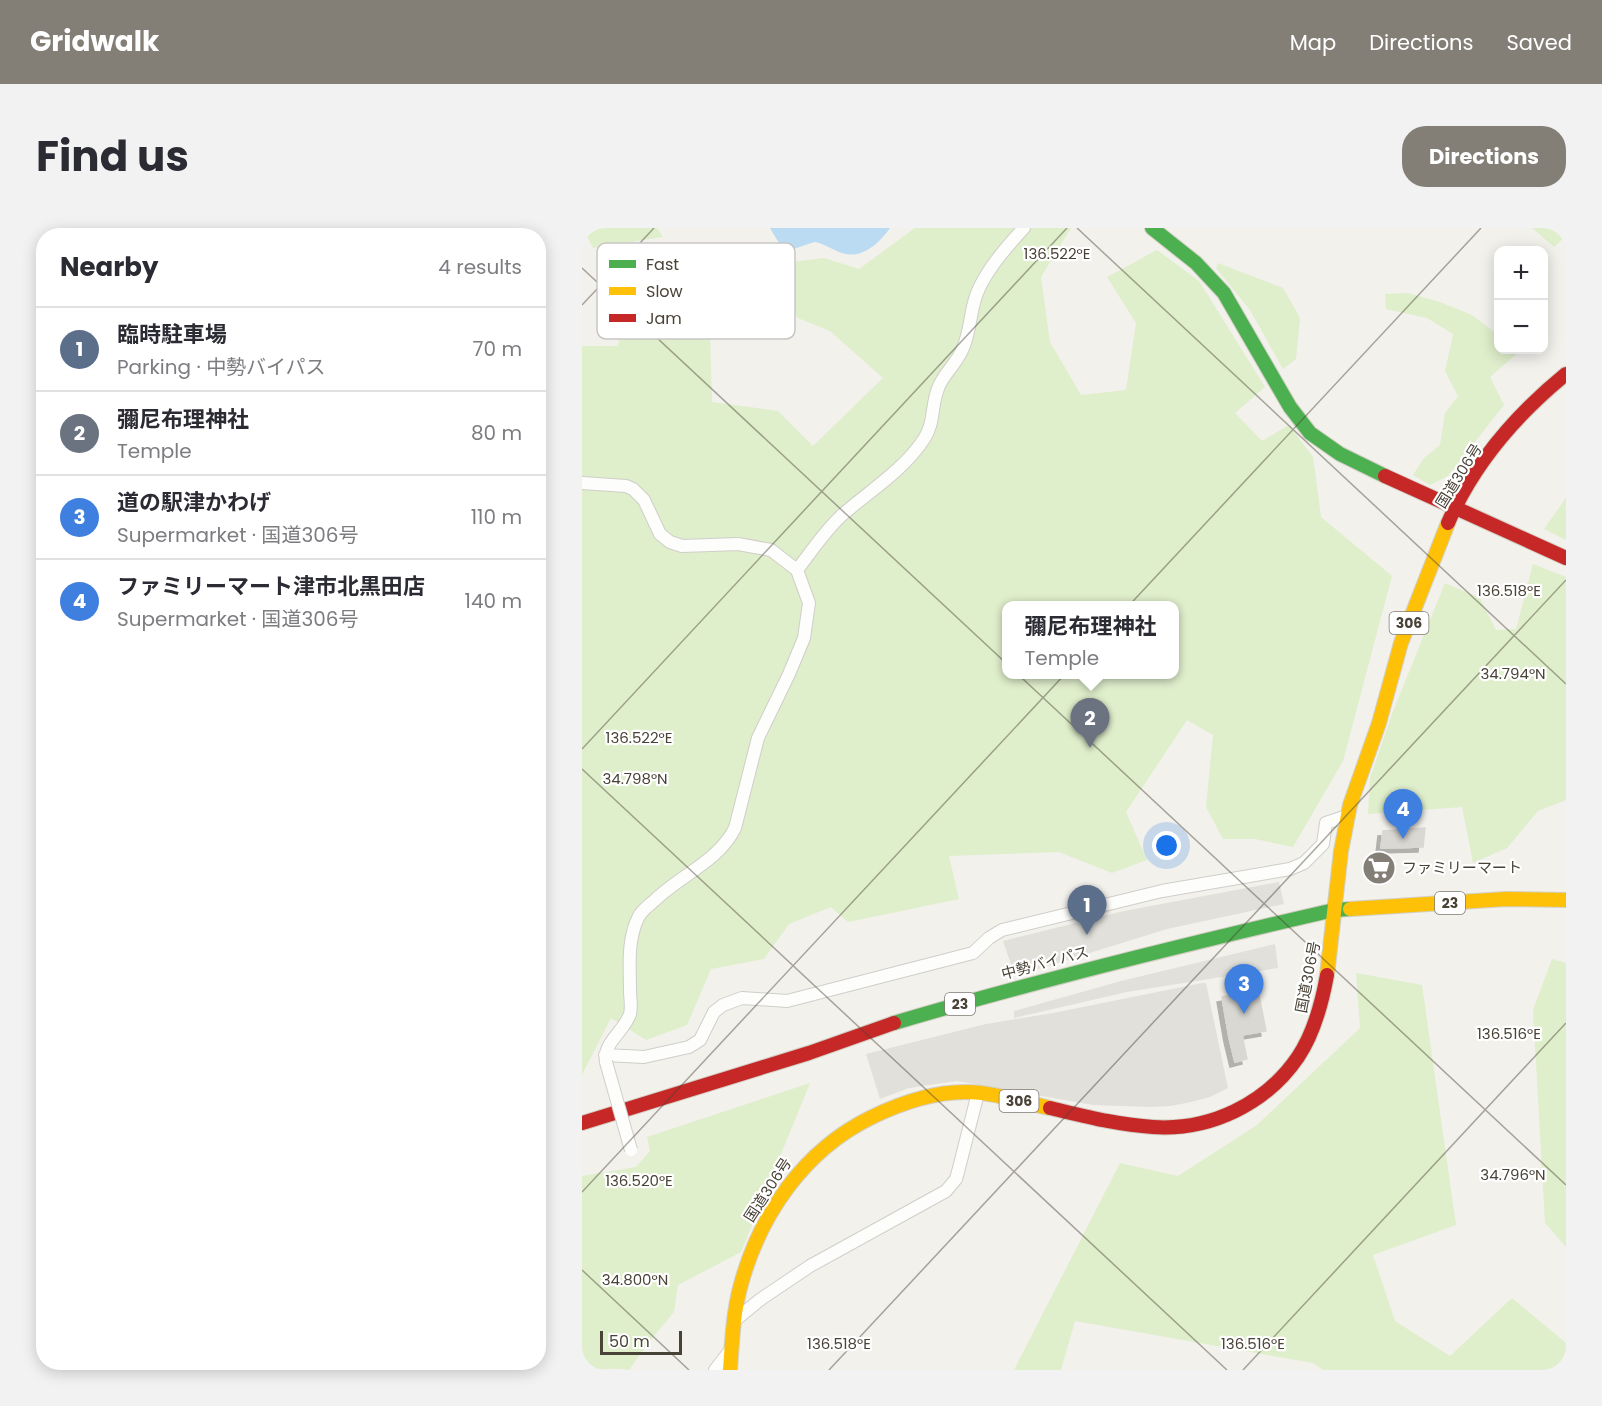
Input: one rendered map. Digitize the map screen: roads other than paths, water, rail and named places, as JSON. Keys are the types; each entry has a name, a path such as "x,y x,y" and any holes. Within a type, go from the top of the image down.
{"main road":[{"path":"1152,228 1196,263 1224,293 1290,407 1310,434 1340,454 1566,558"},
{"name":"国道306号","path":"730,1370 733,1322 743,1276 764,1223 789,1183 816,1152 861,1121 910,1100 954,1093 978,1093 1115,1123 1144,1127 1193,1127 1227,1116 1268,1091 1278,1082 1300,1055 1322,1006 1330,966 1334,910 1347,816 1379,723 1401,643 1455,508 1503,438 1539,397 1566,374"},
{"name":"中勢バイパス","path":"585,1122 999,992 1169,948 1334,910 1506,899 1566,900"}],"street":[{"path":"797,570 841,516 899,468 926,436 939,386 958,359 969,332 975,298 1003,251 1024,228"},
{"path":"582,483 626,486 633,489 644,500 660,534 670,542 682,546 738,544 771,550 797,570 809,603 804,638 758,738 735,828 729,840 713,857 668,888 639,915 632,932 630,1012 624,1026 608,1045 605,1059 631,1150"},
{"path":"605,1059 644,1057 689,1047 700,1040 714,1012 723,1005 742,998 787,1001 973,953 989,938 1002,930 1162,891 1290,869 1304,863 1323,844 1326,823 1347,816"},
{"path":"733,1322 760,1299 810,1266 946,1191 956,1179 978,1093"},
{"path":"715,1370 730,1351"}],"water":[{"path":"770,228 890,228 871,247 853,255 815,242 795,248 795,243 779,243"}],"place":[{"name":"彌尼布理神社","path":"1090,748"},
{"name":"ファミリーマート津市北黒田店","path":"1403,839"},
{"name":"ファミリーマート","path":"1379,868"},
{"name":"臨時駐車場","path":"1087,935"},
{"name":"道の駅津かわげ","path":"1244,1014"}]}
